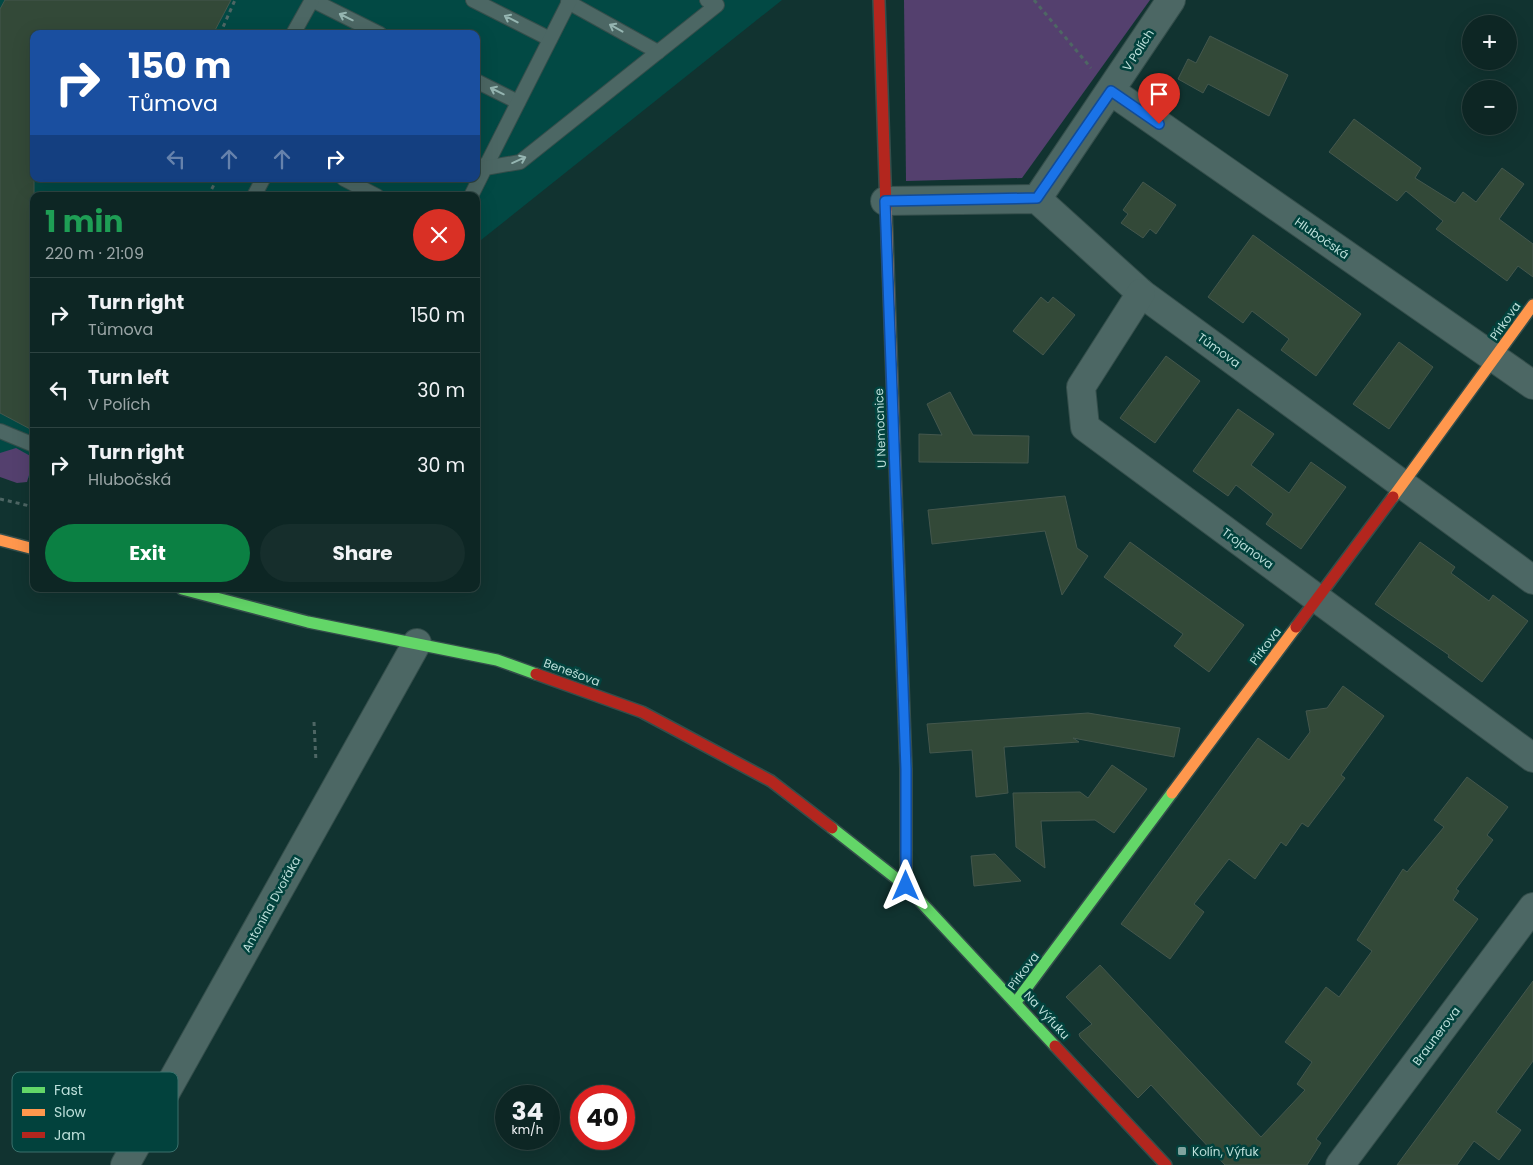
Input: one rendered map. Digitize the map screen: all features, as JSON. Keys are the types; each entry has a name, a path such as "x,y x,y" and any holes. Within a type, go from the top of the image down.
{"street":[{"name":"U Nemocnice","path":"879,0 906,759 906,886"},
{"name":"V Polích","path":"1037,198 1171,0"},
{"name":"Hlubočská","path":"1111,91 1533,385"},
{"path":"885,201 1037,198"},
{"name":"Tůmova","path":"1037,198 1142,294 1533,580"},
{"name":"Trojanova","path":"1142,294 1081,387 1085,428 1533,758"},
{"name":"Pírkova","path":"1016,1002 1318,599 1533,305"},
{"path":"0,540 30,548"},
{"name":"Benešova","path":"193,592 308,622 497,660 642,712 771,781 906,886"},
{"name":"Antonína Dvořáka","path":"177,1072 417,643"},
{"name":"Na Výfuku","path":"906,886 1166,1165"},
{"name":"Braunerova","path":"1340,1165 1533,907"},
{"name":"Antonína Dvořáka","path":"125,1165 132,1152"}],"lane":[{"path":"294,30 312,0 372,30"},
{"path":"473,0 550,39"},
{"path":"481,166 518,102 569,1 658,52"},
{"path":"481,166 520,162 658,52 716,2"},
{"path":"480,83 518,102"},
{"path":"350,182 369,192"},
{"path":"0,431 30,443"}],"path":[{"path":"222,30 235,0"},
{"path":"1034,0 1111,91"},
{"path":"0,499 30,506"}],"shaded area":[{"path":"0,0 782,0 480,241 480,192 30,192 30,478 0,473"},
{"path":"904,0 1150,0 1022,178 906,181"},
{"path":"16,448 30,456 30,472 27,482 17,483 0,477 0,453"}],"building":[{"path":"5,0 231,0 215,30 30,30 30,182 34,182 34,192 30,192 30,429 0,413 0,9"},
{"path":"1210,36 1288,75 1269,116 1208,84 1203,93 1178,79 1188,59 1196,63"},
{"path":"1354,119 1421,168 1415,178 1455,203 1463,192 1476,202 1502,168 1524,184 1499,219 1533,244 1533,277 1518,266 1507,281 1436,229 1443,221 1406,191 1397,201 1329,152"},
{"path":"1143,182 1176,205 1156,234 1150,229 1143,238 1121,223 1128,214 1123,210"},
{"path":"1253,235 1361,314 1316,376 1281,350 1289,339 1252,311 1243,323 1208,297"},
{"path":"1041,297 1048,303 1053,297 1075,315 1043,355 1013,331"},
{"path":"1399,342 1433,367 1389,429 1353,404"},
{"path":"1166,356 1200,381 1155,443 1120,418"},
{"path":"950,392 973,435 1029,436 1028,463 919,462 919,434 942,435 927,404"},
{"path":"1238,409 1274,434 1251,465 1289,493 1311,462 1346,487 1301,549 1266,524 1273,514 1236,485 1228,496 1193,471"},
{"path":"1065,496 1077,548 1088,556 1062,595 1045,531 932,544 928,510"},
{"path":"1130,542 1244,625 1209,672 1174,646 1183,634 1104,577"},
{"path":"1420,542 1455,567 1451,573 1489,601 1493,595 1528,621 1482,682 1448,657 1449,655 1375,604"},
{"path":"1343,686 1384,716 1341,775 1345,778 1308,827 1302,823 1286,846 1281,842 1255,879 1229,859 1194,904 1204,912 1170,959 1121,924 1258,738 1289,760 1310,732 1306,711 1327,708"},
{"path":"1088,713 1180,728 1174,757 1073,738 1079,742 1004,747 1008,793 976,797 972,750 930,753 927,724"},
{"path":"1112,765 1147,789 1114,833 1095,820 1041,821 1045,868 1016,847 1013,793 1080,792 1088,798"},
{"path":"1467,777 1508,807 1487,835 1493,840 1456,889 1459,891 1453,900 1478,919 1316,1139 1321,1143 1307,1165 1225,1165 1151,1085 1138,1098 1080,1037 1079,1034 1092,1024 1066,997 1100,965 1261,1137 1305,1090 1297,1084 1312,1062 1285,1042 1326,987 1339,997 1372,951 1357,940 1403,869 1407,872 1444,827 1434,820"},
{"path":"995,854 1021,881 974,886 971,856"},
{"path":"1533,981 1533,1061 1496,1112 1521,1130 1499,1160 1474,1141 1457,1165 1397,1165"}],"traffic: fast":[{"path":"897,521 906,769 906,886"},
{"path":"193,592 308,622 497,660 536,674"},
{"path":"1016,1002 1172,793"},
{"path":"832,828 906,886 1055,1046"}],"traffic: slow":[{"path":"886,209 897,521"},
{"path":"1393,497 1533,305"},
{"path":"0,540 30,548"},
{"path":"1172,793 1296,627"}],"traffic: jam":[{"path":"879,0 886,209"},
{"path":"1296,627 1393,497"},
{"path":"536,674 642,712 771,781 832,828"},
{"path":"1055,1046 1166,1165"}],"place":[{"name":"Kolín, Výfuk","path":"1182,1151"}],"route":[{"path":"906,886 906,769 885,201 1037,198 1111,91 1159,124"}]}
